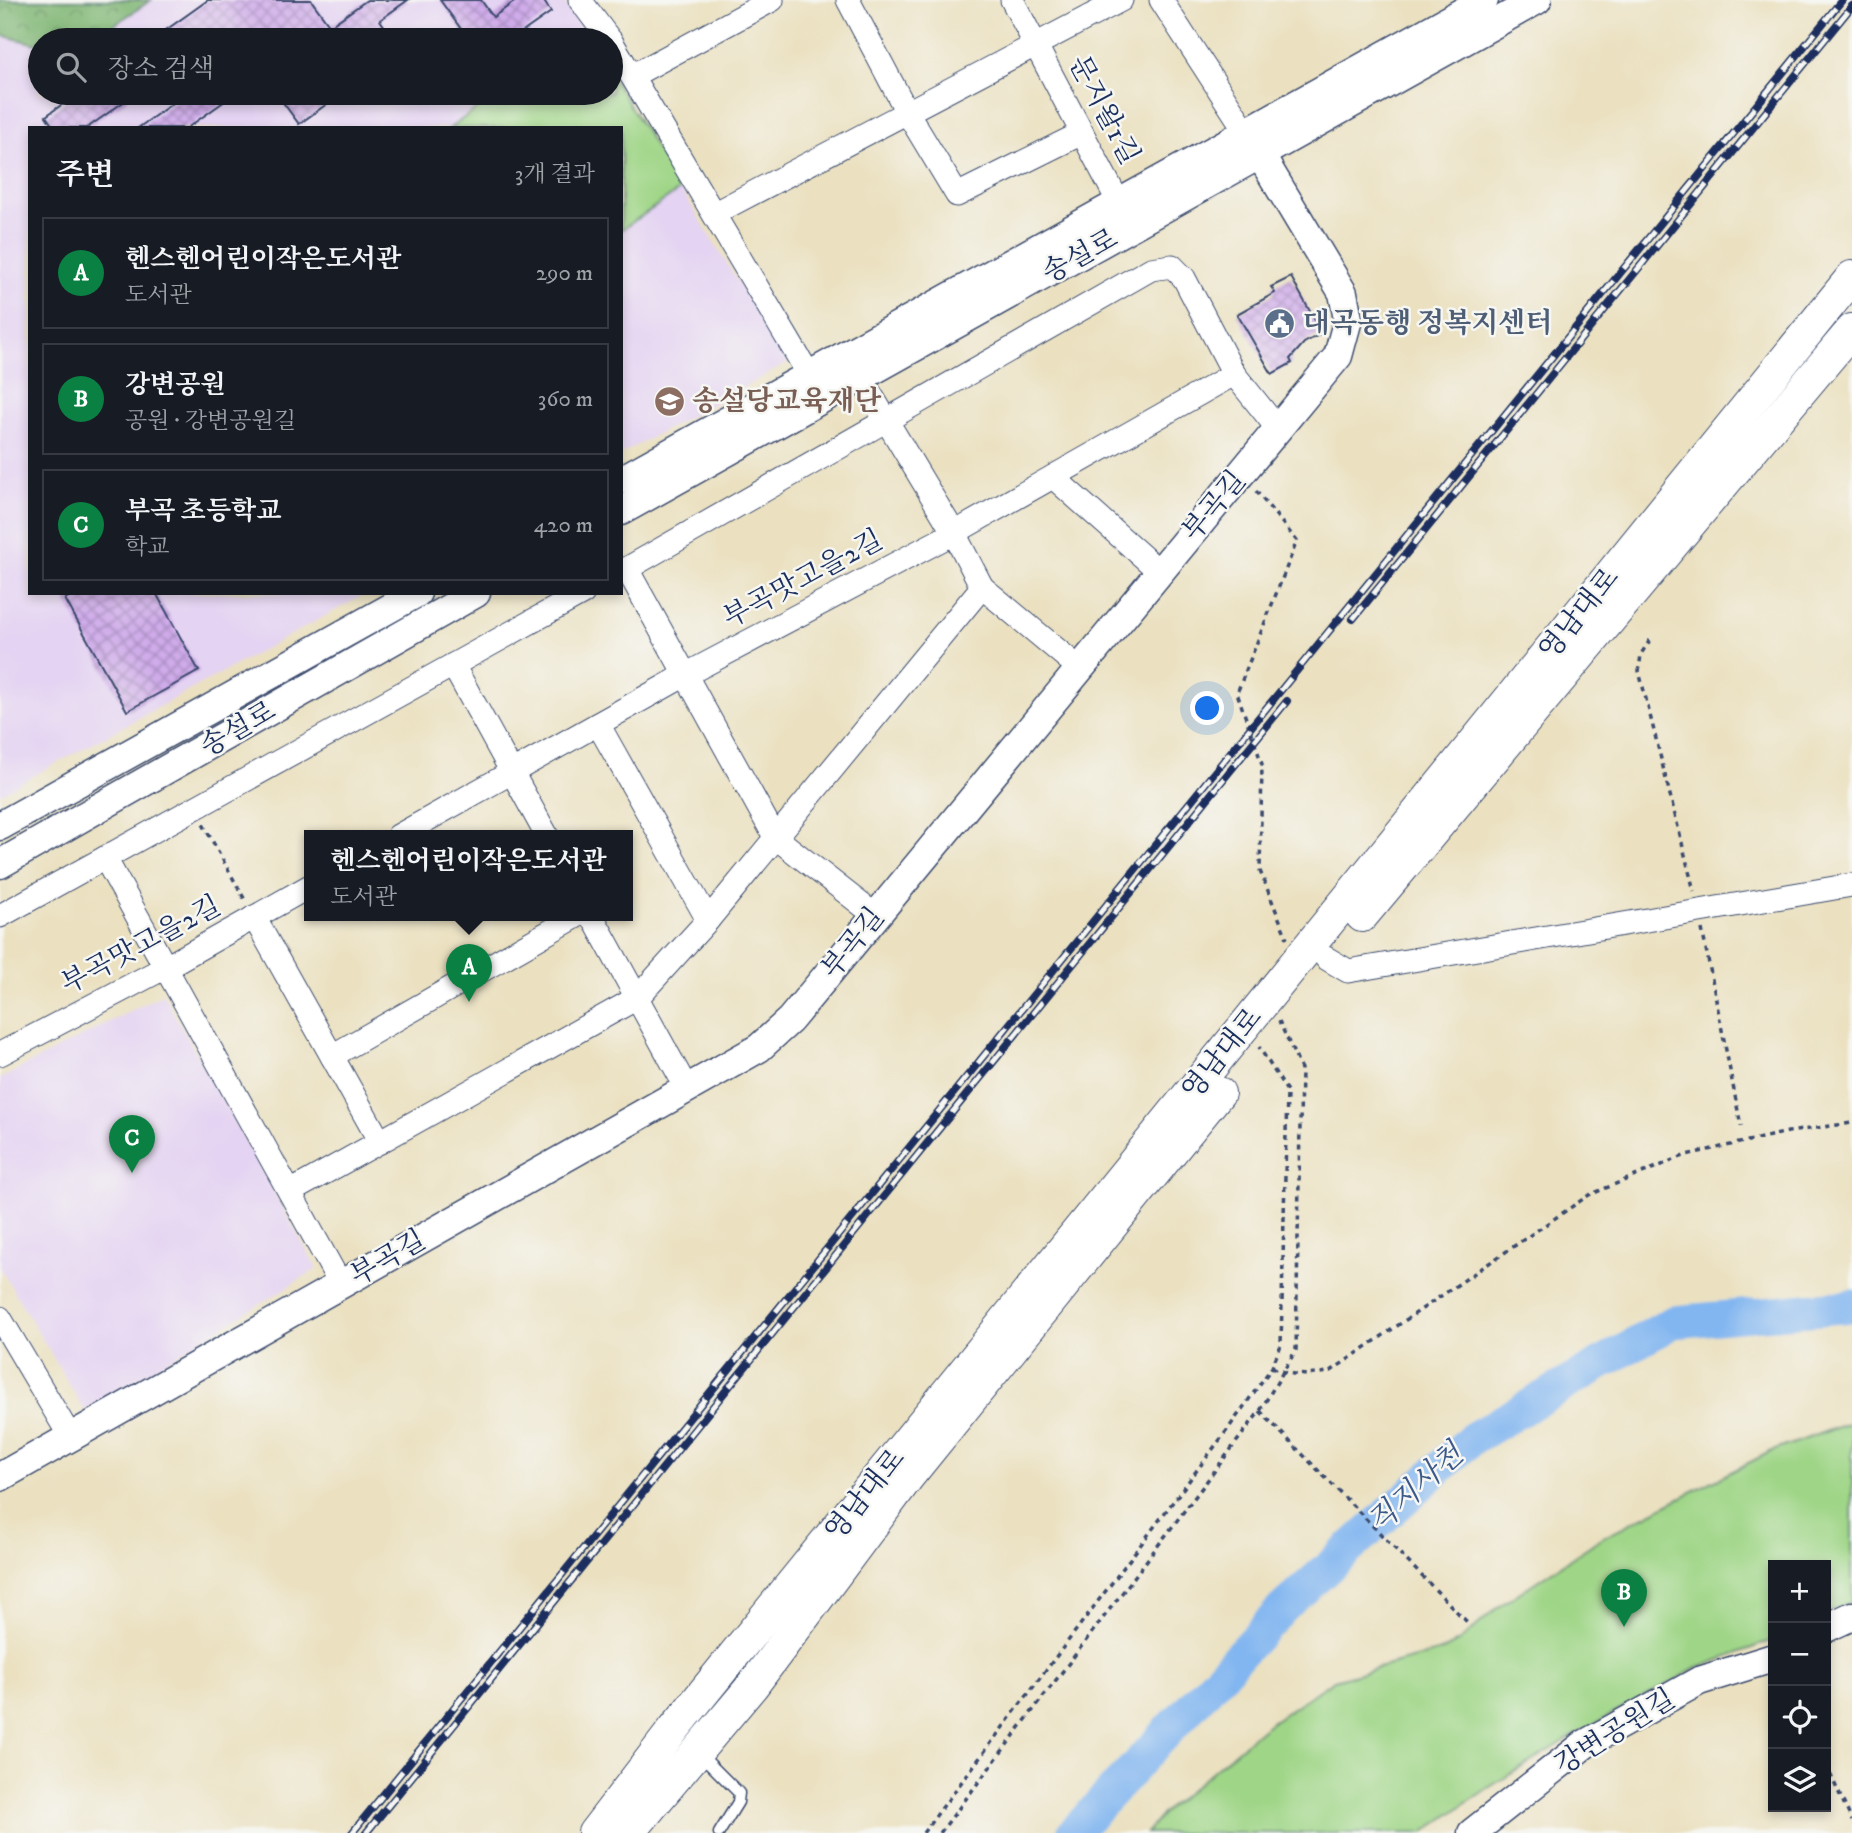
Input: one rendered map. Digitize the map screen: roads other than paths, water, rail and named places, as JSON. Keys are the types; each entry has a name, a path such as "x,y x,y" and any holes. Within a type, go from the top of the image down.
{"main road":[{"name":"영남대로","path":"594,1833 1311,960 1852,278"},
{"name":"영남대로","path":"629,1833 753,1685 908,1478 1278,1019 1311,960 1852,330"},
{"path":"655,1833 667,1808 753,1685"}],"street":[{"path":"580,0 600,28"},
{"path":"632,76 772,0"},
{"path":"848,0 907,112 957,195 1082,133"},
{"name":"문지왈1길","path":"1012,0 1119,202"},
{"path":"715,213 1121,0"},
{"path":"1161,0 1254,145"},
{"name":"송설로","path":"623,509 861,378 1254,145 1484,0"},
{"name":"송설로","path":"623,479 1119,202 1254,145 1537,0"},
{"path":"623,62 823,399"},
{"name":"부곡길","path":"0,1477 759,1048 790,1020 1338,356 1348,319 1343,293 1254,145"},
{"path":"876,916 775,837 687,674 624,570 1151,269 1172,265 1184,278 1234,374 1278,429"},
{"name":"부곡맛고을2길","path":"409,830 687,674 954,533 1234,374"},
{"path":"861,378 954,533 982,587 1079,668"},
{"path":"1053,477 1160,572"},
{"path":"290,1192 637,998 708,920 982,587"},
{"name":"송설로","path":"0,826 413,595"},
{"name":"송설로","path":"0,864 472,595"},
{"path":"0,916 579,595"},
{"path":"453,664 544,830"},
{"path":"598,724 708,920"},
{"path":"106,858 341,1285"},
{"path":"1311,960 1348,971 1852,886"},
{"name":"부곡맛고을2길","path":"0,1054 166,967 304,889"},
{"path":"254,917 380,1142"},
{"path":"332,1056 568,921"},
{"path":"595,921 687,1088"},
{"path":"0,1318 71,1438"},
{"path":"1831,1626 1852,1616"},
{"name":"강변공원길","path":"1472,1833 1585,1744 1699,1681 1768,1660"}],"lane":[{"path":"703,1757 739,1793 738,1802 719,1833"}],"waterway":[{"name":"직지사천","path":"1073,1833 1283,1608 1473,1438 1673,1322 1852,1306"}],"railway":[{"path":"352,1833 1842,0"},
{"path":"1353,619 1852,6"},
{"path":"366,1833 1287,701"}],"place":[{"name":"대곡동행 정복지센터","path":"1280,323"},
{"name":"송설당교육재단","path":"669,401"},
{"name":"헨스헨어린이작은도서관","path":"469,1002"},
{"name":"부곡 초등학교","path":"132,1173"},
{"name":"강변공원","path":"1624,1627"}]}
